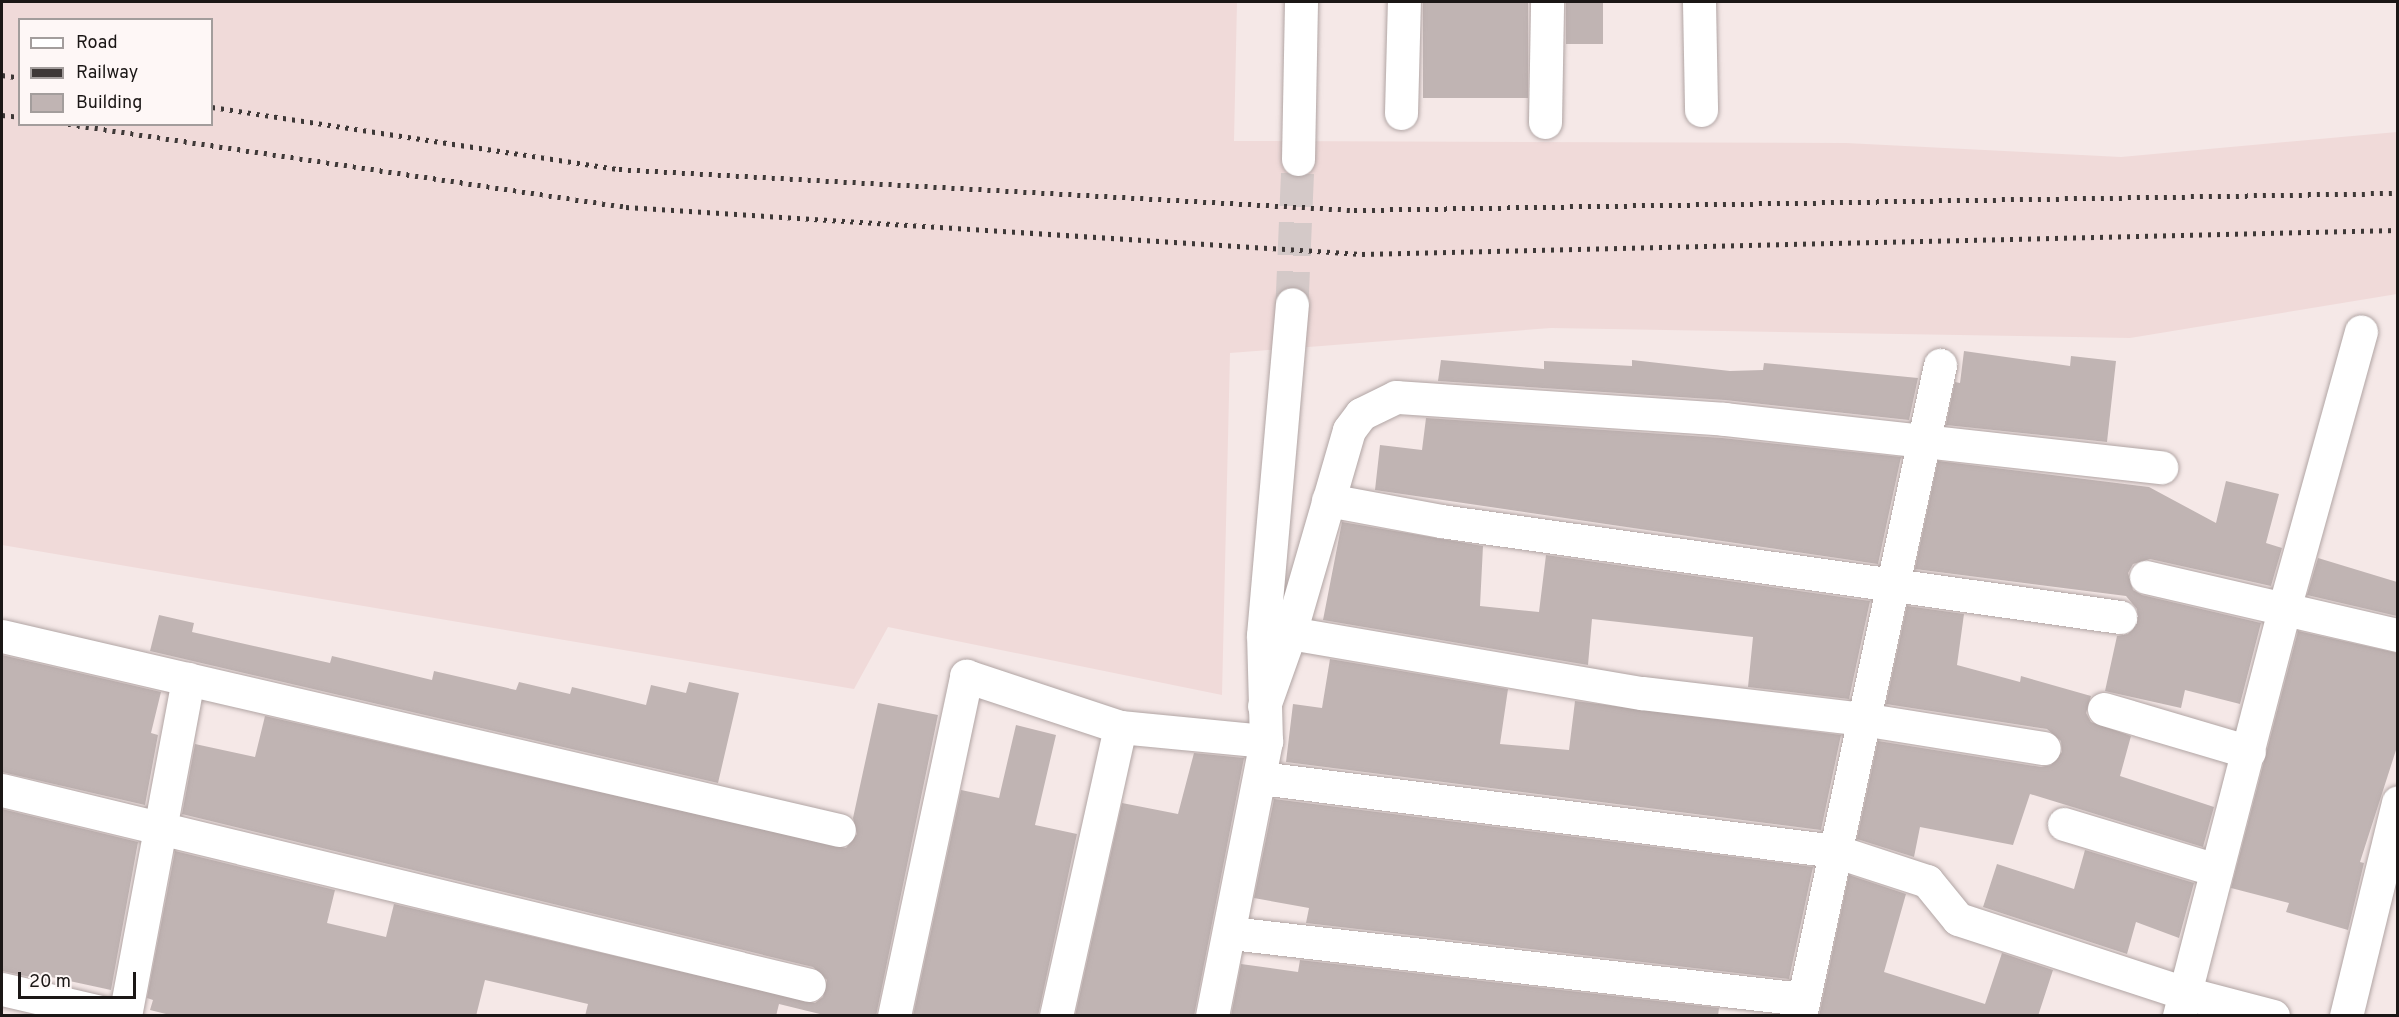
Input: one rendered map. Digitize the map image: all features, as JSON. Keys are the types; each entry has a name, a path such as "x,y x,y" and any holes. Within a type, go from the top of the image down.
{"street":[{"path":"1298,159 1301,2"},
{"path":"1401,113 1404,2"},
{"path":"1545,122 1547,2"},
{"path":"1699,2 1701,110"},
{"path":"1212,1016 1231,933 1266,741 1263,635 1292,304"},
{"path":"2181,1004 2284,609 2361,332"},
{"path":"1231,933 1802,1007 1862,719 1940,365"},
{"path":"1264,706 1290,633 1349,430 1361,414 1396,397 1724,419 2161,467"},
{"path":"1328,500 1441,521 1893,583 2120,618"},
{"path":"2145,577 2397,635"},
{"path":"1290,633 1642,693 1862,719 2044,748"},
{"path":"2,636 839,830"},
{"path":"894,1016 966,676 1120,727 1266,741"},
{"path":"124,1016 188,680"},
{"path":"2104,709 2248,752"},
{"path":"1056,1016 1120,727"},
{"path":"1261,777 1835,851 1927,881 1958,919 2181,1004 2273,1016"},
{"path":"2,790 161,826 809,985"},
{"path":"2346,1016 2397,802"},
{"path":"2064,824 2216,870"},
{"path":"2,989 118,1016"}],"shaded area":[{"path":"2,2 1237,2 1234,141 1846,143 2121,157 2397,132 2397,294 2130,338 1551,328 1230,353 1222,695 888,627 854,689 2,545"}],"building":[{"path":"1423,2 1528,2 1528,98 1423,98"},
{"path":"1566,2 1603,2 1603,44 1566,44"},
{"path":"1964,351 2070,366 2071,356 2116,361 2107,442 1946,425 1955,382 1960,383"},
{"path":"1441,360 1544,369 1544,361 1632,366 1632,360 1730,371 1763,370 1764,363 1918,378 1909,420 1725,400 1438,381"},
{"path":"1426,418 1722,438 1901,457 1878,564 1375,490 1380,445 1422,450"},
{"path":"1938,461 2149,487 2216,523 2226,481 2279,494 2266,543 2282,548 2271,586 2150,559 2133,564 2128,573 2133,590 2142,595 2261,623 2240,704 2185,690 2181,708 2105,691 2117,636 2128,634 2138,620 2137,609 2126,596 1915,569"},
{"path":"1342,522 1483,546 1480,606 1539,612 1546,555 1870,601 1849,699 1748,687 1753,637 1592,619 1588,665 1323,620"},
{"path":"2318,558 2397,582 2397,616 2307,595"},
{"path":"1907,606 1964,614 1957,665 2020,682 2021,676 2091,696 2086,713 2091,722 2131,736 2120,776 2214,807 2203,847 2030,794 2013,845 1920,827 1914,857 1857,839 1878,741 2041,767 2051,765 2062,752 2061,741 2047,729 1886,704"},
{"path":"159,615 194,623 192,632 330,663 332,656 432,680 434,671 516,690 519,682 570,694 572,687 646,705 651,685 686,693 689,682 739,693 718,783 150,651"},
{"path":"2298,631 2397,653 2397,747 2360,862 2364,863 2348,930 2286,912 2289,903 2231,888"},
{"path":"2,655 161,692 151,733 158,735 145,805 2,772"},
{"path":"1330,659 1508,689 1500,744 1569,750 1575,701 1841,735 1821,830 1286,762 1293,704 1322,708"},
{"path":"878,703 938,715 876,1016 828,1016 779,1004 776,1016 585,1016 588,1004 485,980 476,1016 174,1016 150,1010 153,1000 147,998 175,851 335,890 327,923 386,937 394,904 815,1003 823,997 827,980 813,967 182,814 195,744 255,757 265,716 846,848 857,834 853,818"},
{"path":"1016,725 1056,735 1035,825 1077,834 1038,1016 913,1016 961,790 999,798"},
{"path":"1194,753 1244,758 1194,1016 1075,1016 1122,803 1178,814"},
{"path":"1274,799 1813,867 1789,979 1306,923 1309,908 1254,898"},
{"path":"2,809 138,842 111,990 51,977 50,981 2,971"},
{"path":"2085,850 2194,883 2179,938 2136,922 2127,954 1983,907 1997,864 2074,889"},
{"path":"1849,875 1906,894 1884,972 1985,1004 2002,953 2053,970 2038,1016 1819,1016"},
{"path":"1300,960 1719,1008 1718,1016 1231,1016 1241,964 1298,972"}],"tunnel":[{"path":"1292,304 1298,159"}],"railway":[{"path":"2,75 18,78"},
{"path":"213,107 619,169 1354,210 2398,193"},
{"path":"2,115 18,117"},
{"path":"81,126 626,207 1362,254 2398,230"}]}
